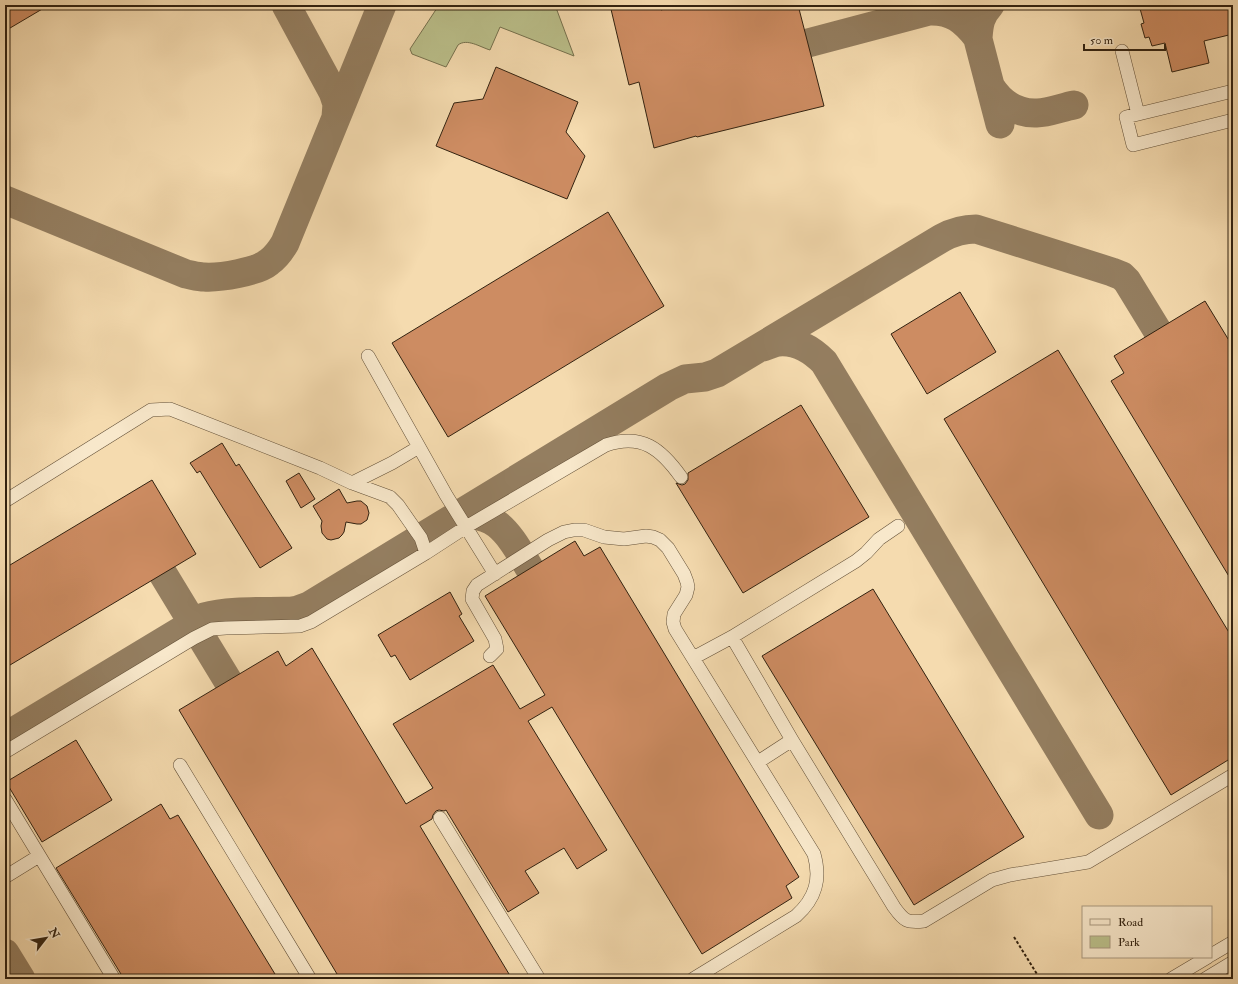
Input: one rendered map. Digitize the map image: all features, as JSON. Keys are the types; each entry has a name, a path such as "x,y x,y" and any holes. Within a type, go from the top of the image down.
{"street":[{"path":"1122,51 1138,114"},
{"path":"1233,91 1126,117 1133,146 1233,120"},
{"path":"368,356 446,496 495,574"},
{"path":"5,501 151,410 170,409 390,497 398,505 421,538 426,553"},
{"path":"5,752 194,638 212,629 300,626 312,622 466,527 606,445 616,442 636,442 648,445 667,458 681,477"},
{"path":"352,483 392,463 419,447"},
{"path":"693,658 732,637 856,561 879,539 898,526"},
{"path":"490,656 496,649 495,639 472,599 473,591 477,585 548,540 564,532 584,530 604,537 624,539 646,536 660,540 668,548 684,574 688,587 686,595 674,614 675,629 814,854 817,865 815,890 804,909 796,916 693,979"},
{"path":"732,637 792,740 894,907 901,916 911,922 924,921 992,880 1010,875 1088,862 1233,775"},
{"path":"758,762 792,740"},
{"path":"180,765 310,979"},
{"path":"5,799 114,979"},
{"path":"440,818 539,979"},
{"path":"5,877 39,856"},
{"path":"1212,954 1233,942"},
{"path":"1171,979 1206,958"},
{"path":"1205,979 1233,962"}],"path":[{"path":"1014,937 1040,979"}],"green space":[{"path":"439,5 555,5 574,56 500,27 490,50 474,44 465,42 462,43 458,45 446,67 412,54 410,49"}],"building":[{"path":"5,5 49,5 5,31"},
{"path":"610,5 660,5 661,10 678,5 798,5 824,106 697,137 696,136 654,148 639,82 629,85"},
{"path":"1139,5 1233,5 1233,34 1204,41 1209,63 1172,72 1165,43 1152,46 1149,37 1145,38 1141,24 1144,23"},
{"path":"496,67 578,102 566,132 585,156 567,199 436,146 454,103 483,99"},
{"path":"608,212 664,306 448,437 392,343"},
{"path":"960,292 996,352 927,394 891,334"},
{"path":"1205,301 1233,347 1233,583 1111,381 1124,373 1114,356"},
{"path":"1058,350 1233,639 1233,757 1171,795 944,419"},
{"path":"801,405 869,517 743,593 676,483 682,485 685,484 688,480 688,473"},
{"path":"222,443 236,466 239,464 292,548 260,568 200,471 197,473 190,463"},
{"path":"299,473 315,499 301,508 286,481"},
{"path":"152,480 196,554 5,668 5,568"},
{"path":"339,489 347,503 361,501 367,506 369,513 367,520 361,524 346,522 342,535 339,538 331,540 327,539 322,533 322,521 313,506"},
{"path":"575,541 584,556 600,547 799,877 786,886 792,898 702,954 552,707 528,721 607,850 577,869 564,848 525,871 539,893 508,912 446,810 436,811 432,819 420,826 512,979 340,979 179,710 278,651 286,666 312,648 406,804 433,788 393,724 493,665 520,709 545,695 485,596"},
{"path":"873,589 1024,837 914,905 762,656"},
{"path":"450,592 462,614 459,616 474,641 410,680 395,655 391,657 378,635"},
{"path":"76,740 112,800 42,842 6,782"},
{"path":"161,804 170,819 178,815 278,979 124,979 56,868"}],"taxiway":[{"path":"286,5 333,92 337,104 336,117"},
{"path":"5,200 186,274 211,277 238,274 263,266 276,256 285,243 382,5"},
{"path":"978,38 981,20 990,5"},
{"path":"808,43 929,11 944,12 957,17 968,26 978,38"},
{"path":"973,20 1000,124"},
{"path":"990,86 994,92 1009,106 1029,113 1041,113 1074,105"},
{"path":"5,737 204,617 236,612 292,611 309,606 668,387 685,379 705,377 717,373 942,238 962,230 976,229 1122,276 1127,281 1157,330"},
{"path":"763,347 778,342 797,344 809,350 824,362 1099,815"},
{"path":"452,519 467,516 480,516 491,520 500,527 516,546 530,569"},
{"path":"163,574 228,681"},
{"path":"5,953 21,979"}]}
